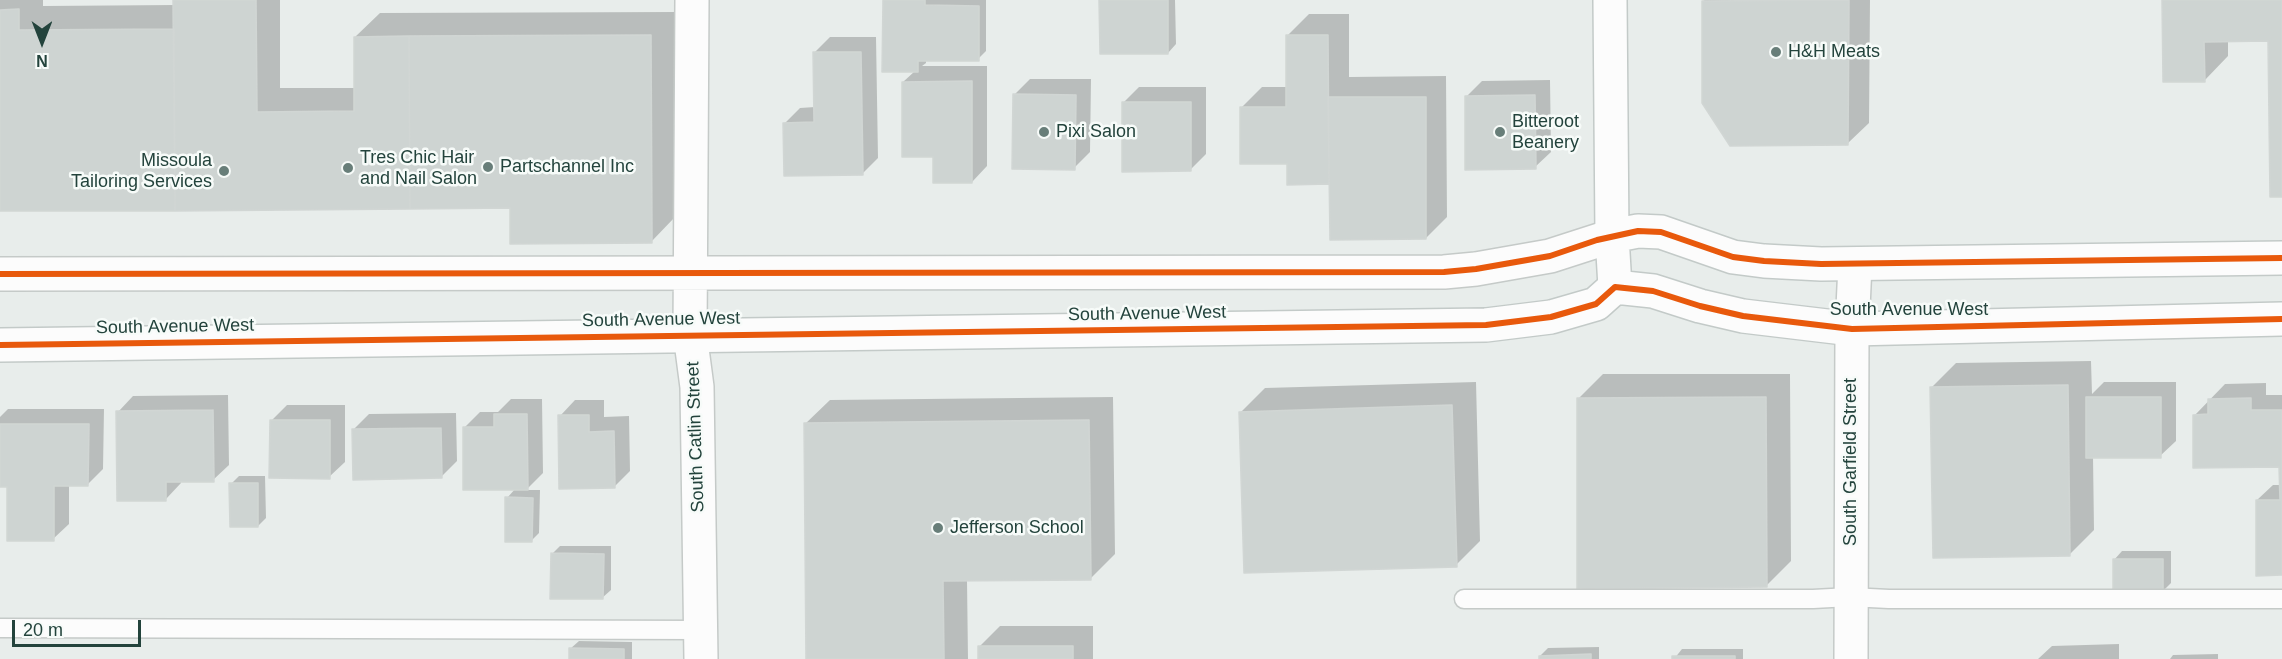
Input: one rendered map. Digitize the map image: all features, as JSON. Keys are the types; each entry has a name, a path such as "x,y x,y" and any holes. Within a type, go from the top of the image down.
{"street":[{"name":"South Catlin Street","path":"692,0 690,334 697,387 701,645"},
{"path":"1610,0 1612,236 1615,287"},
{"path":"0,274 1444,272 1476,269 1550,256 1612,236 1638,231 1661,232 1733,257 1764,261 1855,265 2282,258"},
{"name":"South Garfield Street","path":"1851,659 1852,329 1855,265"},
{"name":"South Avenue West","path":"0,345 1486,325 1551,317 1596,304 1615,287 1653,291 1700,306 1743,316 1852,329 2282,319"}],"lane":[{"path":"1464,599 1813,599 1850,597 1889,599 2282,599"},
{"path":"0,628 701,645"}],"building":[{"path":"173,0 256,0 257,112 354,111 354,37 409,36 410,209 175,211"},
{"path":"883,0 925,0 925,5 979,6 979,61 918,61 918,72 882,72"},
{"path":"1099,0 1168,0 1168,54 1100,54"},
{"name":"H&H Meats","path":"1849,0 1848,145 1730,146 1702,103 1702,1"},
{"path":"2162,0 2282,0 2282,197 2270,197 2268,41 2204,42 2205,82 2163,82"},
{"path":"19,9 19,30 174,29 175,211 0,211 0,10"},
{"path":"651,35 652,243 510,244 510,208 410,209 409,36"},
{"path":"1286,35 1328,35 1329,184 1287,185 1287,164 1240,164 1240,107 1286,107"},
{"path":"813,52 861,52 863,175 784,176 783,123 814,122"},
{"path":"972,81 972,183 933,183 933,157 902,157 902,82"},
{"name":"Pixi Salon","path":"1013,94 1076,95 1075,170 1012,169"},
{"name":"Bitteroot Beanery","path":"1535,95 1536,169 1465,170 1465,96"},
{"path":"1328,97 1426,97 1426,239 1330,240"},
{"path":"1122,102 1191,102 1191,171 1122,172"},
{"path":"2068,385 2070,556 1933,558 1930,387"},
{"path":"1766,397 1767,587 1577,589 1577,398"},
{"path":"2086,397 2161,397 2161,458 2086,458"},
{"path":"2251,398 2251,410 2282,410 2282,575 2256,576 2256,500 2280,500 2279,467 2193,468 2193,415 2208,414 2208,399"},
{"path":"1452,405 1457,567 1244,573 1239,412"},
{"path":"213,410 214,482 166,482 166,501 117,501 116,411"},
{"path":"494,414 527,414 528,490 463,490 463,427 494,427"},
{"path":"558,415 589,415 589,432 614,431 615,488 559,489"},
{"path":"270,420 330,420 330,479 269,478"},
{"path":"1089,420 1091,580 943,581 944,659 806,659 804,423"},
{"path":"0,424 89,424 88,486 54,486 54,541 7,541 7,487 0,487"},
{"path":"441,428 442,478 353,480 352,429"},
{"path":"229,483 258,483 258,527 230,527"},
{"path":"505,497 533,498 532,542 505,542"},
{"path":"551,553 604,554 603,599 550,599"},
{"path":"2113,559 2163,559 2163,593 2113,593"},
{"path":"978,646 1073,646 1073,659 978,659"},
{"path":"569,648 624,649 624,659 569,659"},
{"path":"1591,654 1591,659 1539,659 1539,656"},
{"path":"1672,656 1735,656 1735,659 1672,659"}],"cycle path":[{"path":"0,274 1444,272 1476,269 1550,256 1597,240 1638,231 1661,232 1733,257 1821,264 2282,258"},
{"path":"0,345 1486,325 1551,317 1596,304 1615,287 1653,291 1700,306 1743,316 1852,329 2282,319"}],"place":[{"name":"H&H Meats","path":"1776,52"},
{"name":"Pixi Salon","path":"1044,132"},
{"name":"Bitteroot Beanery","path":"1500,132"},
{"name":"Partschannel Inc","path":"488,167"},
{"name":"Tres Chic Hair and Nail Salon","path":"348,168"},
{"name":"Missoula Tailoring Services","path":"224,171"},
{"name":"Jefferson School","path":"938,528"}]}
